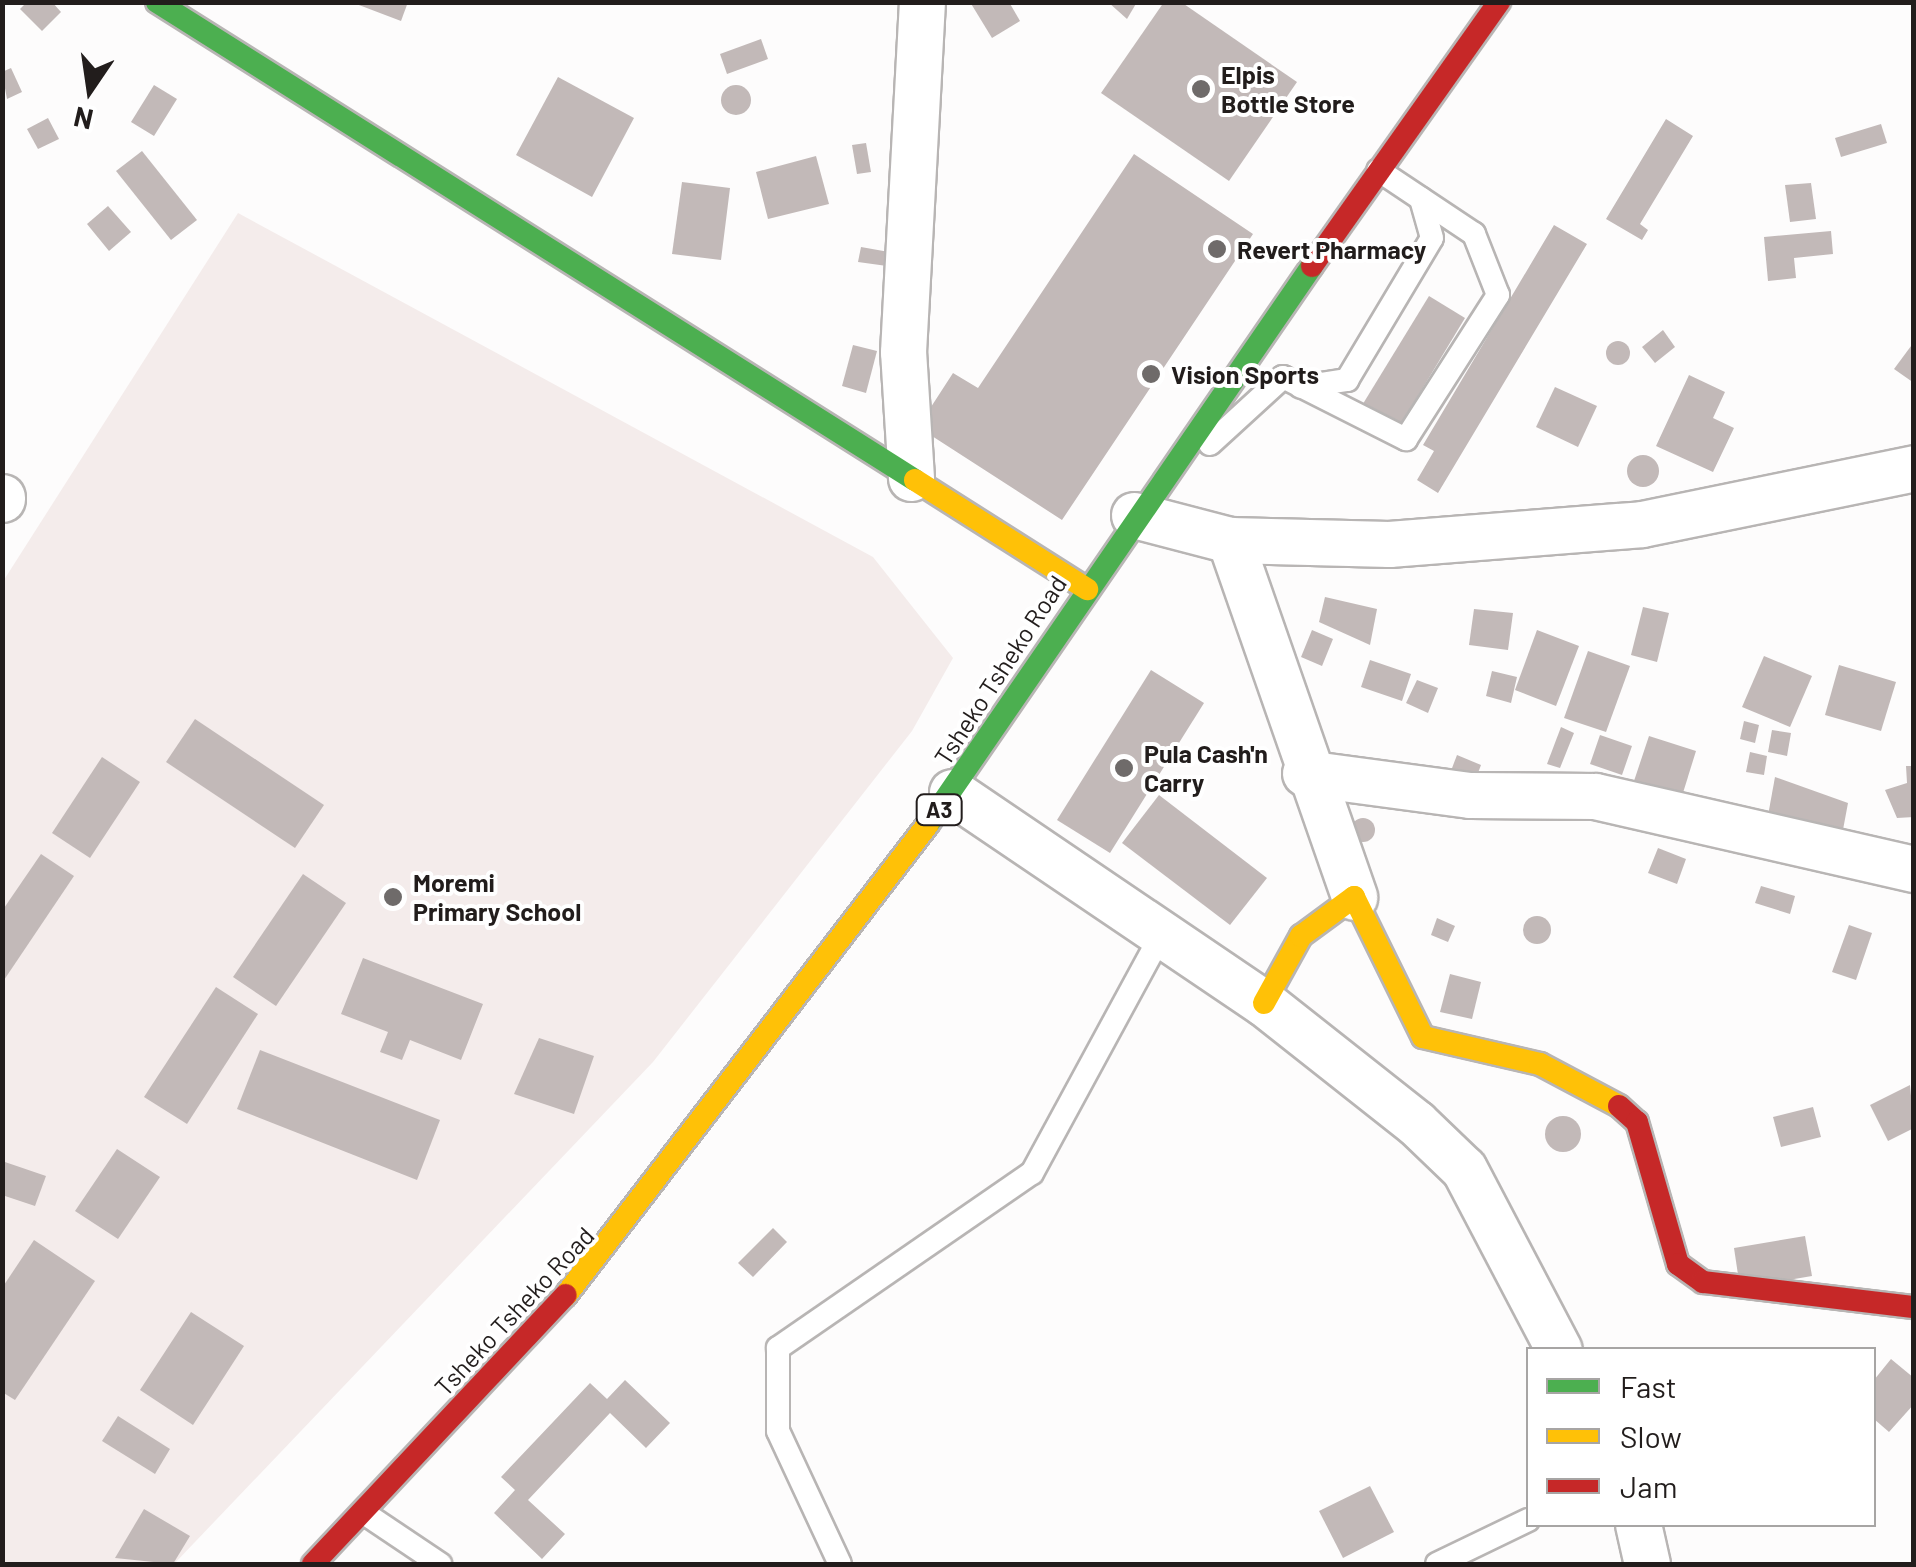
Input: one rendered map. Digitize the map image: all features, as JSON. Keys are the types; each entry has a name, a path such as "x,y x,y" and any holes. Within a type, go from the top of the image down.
{"main road":[{"path":"158,2 1086,589"},
{"name":"Tsheko Tsheko Road","path":"312,1564 611,1248 952,792 1134,515 1375,168 1500,2"},
{"path":"1264,1002 1301,936 1354,897 1423,1036 1466,1054 1540,1064 1605,1093 1638,1122 1678,1264 1704,1282 1750,1291 1914,1308"}],"street":[{"path":"911,478 903,352 916,9"},
{"path":"1134,515 1230,540 1389,544 1642,524 1914,468"},
{"path":"1230,540 1305,773 1354,897"},
{"path":"1305,773 1470,795 1595,796 1914,869"},
{"path":"952,792 1160,938 1264,1002 1464,1170 1557,1347"},
{"path":"1639,1527 1647,1564"}],"lane":[{"path":"1134,515 1282,377 1406,439 1498,296 1474,234 1375,168"},
{"path":"1301,386 1347,380 1432,238 1420,199"},
{"path":"840,1564 778,1431 778,1348 1032,1174 1160,938"},
{"path":"364,1513 440,1564"},
{"path":"1437,1564 1526,1521"}],"shaded area":[{"name":"Moremi Primary School","path":"238,213 873,557 953,658 912,731 653,1062 174,1564 3,1564 2,583"}],"building":[{"path":"27,2 52,2 61,12 42,31 20,9"},
{"path":"351,2 408,2 401,21"},
{"path":"970,2 1009,2 1020,21 992,38"},
{"path":"1108,2 1137,2 1127,19"},
{"path":"1164,2 1181,2 1297,82 1229,181 1101,93"},
{"path":"761,39 768,59 727,74 720,54"},
{"path":"11,68 22,92 7,99 2,72"},
{"path":"558,77 634,118 592,197 516,155"},
{"path":"154,85 177,99 154,136 131,122"},
{"path":"736,85 746,90 751,100 746,110 736,115 726,110 721,100 726,90"},
{"path":"48,118 59,139 38,149 27,129"},
{"path":"1666,119 1693,136 1640,224 1648,230 1642,240 1606,219"},
{"path":"1881,124 1887,143 1841,157 1835,138"},
{"path":"866,143 871,172 857,174 852,145"},
{"path":"142,151 197,220 171,240 116,171"},
{"path":"1134,154 1253,234 1062,520 918,427 953,373 978,388"},
{"path":"816,156 829,204 768,219 756,172"},
{"path":"682,182 730,188 721,260 672,254"},
{"path":"1811,183 1816,219 1790,222 1785,185"},
{"path":"108,206 131,232 109,251 87,224"},
{"path":"1554,225 1587,244 1438,493 1417,480 1434,451 1423,445"},
{"path":"1831,231 1833,254 1794,258 1796,278 1768,281 1764,237"},
{"path":"861,247 889,252 887,266 858,262"},
{"path":"1429,296 1465,318 1398,429 1361,407"},
{"path":"1663,330 1675,347 1655,363 1642,347"},
{"path":"1618,341 1630,353 1618,365 1606,353"},
{"path":"1914,342 1914,383 1894,369"},
{"path":"853,345 877,351 866,393 842,386"},
{"path":"1689,375 1725,392 1713,418 1734,428 1713,472 1656,446"},
{"path":"1555,387 1597,406 1578,447 1536,427"},
{"path":"1643,455 1655,459 1659,471 1655,483 1643,487 1631,483 1627,471 1631,459"},
{"path":"1325,597 1377,609 1370,645 1319,622"},
{"path":"1643,607 1669,613 1657,662 1631,655"},
{"path":"1474,609 1513,613 1508,650 1469,645"},
{"path":"1312,630 1333,639 1322,666 1301,657"},
{"path":"1537,630 1579,646 1556,706 1515,690"},
{"path":"1588,651 1630,666 1606,732 1564,718"},
{"path":"1764,656 1812,676 1790,727 1742,707"},
{"path":"1370,660 1411,674 1402,701 1361,687"},
{"path":"1839,665 1896,682 1881,731 1825,715"},
{"path":"1151,670 1204,703 1110,853 1057,820"},
{"path":"1492,671 1517,677 1511,703 1486,696"},
{"path":"1417,680 1438,688 1428,713 1406,703"},
{"path":"195,719 324,805 295,848 166,762"},
{"path":"1744,721 1759,725 1755,743 1740,739"},
{"path":"1561,727 1574,733 1560,768 1547,764"},
{"path":"1772,730 1791,733 1787,756 1768,752"},
{"path":"1600,735 1632,746 1622,775 1590,764"},
{"path":"1649,736 1696,751 1682,796 1634,781"},
{"path":"1750,752 1767,756 1764,775 1746,772"},
{"path":"1457,755 1481,765 1473,786 1449,776"},
{"path":"102,757 140,782 90,858 52,833"},
{"path":"1906,766 1914,766 1914,817 1897,818 1885,790 1907,783"},
{"path":"1775,777 1848,803 1842,835 1767,821"},
{"path":"1159,795 1267,878 1230,925 1122,843"},
{"path":"1363,818 1372,821 1372,839 1363,842 1354,839 1351,830 1354,821"},
{"path":"1658,848 1686,859 1677,884 1648,873"},
{"path":"41,854 74,876 2,983 2,911"},
{"path":"303,874 346,903 276,1006 233,977"},
{"path":"1761,886 1795,896 1790,914 1755,903"},
{"path":"1537,916 1547,920 1551,930 1547,940 1537,944 1527,940 1523,930 1527,920"},
{"path":"1437,918 1455,926 1448,942 1431,935"},
{"path":"1849,925 1872,933 1856,980 1832,972"},
{"path":"363,958 483,1004 461,1060 410,1040 402,1060 380,1052 388,1032 341,1014"},
{"path":"1450,974 1481,982 1472,1019 1440,1012"},
{"path":"216,987 258,1014 187,1124 144,1097"},
{"path":"539,1038 594,1056 574,1114 514,1094"},
{"path":"260,1050 440,1120 417,1180 237,1109"},
{"path":"1910,1085 1914,1128 1888,1141 1870,1105"},
{"path":"1813,1107 1821,1137 1781,1147 1773,1117"},
{"path":"1563,1116 1576,1121 1581,1134 1576,1147 1563,1152 1550,1147 1545,1134 1550,1121"},
{"path":"117,1149 160,1177 118,1239 75,1211"},
{"path":"2,1161 46,1176 35,1206 2,1195"},
{"path":"773,1228 787,1242 753,1277 738,1263"},
{"path":"1805,1236 1812,1276 1740,1288 1734,1248"},
{"path":"34,1240 95,1281 15,1400 2,1392 2,1288"},
{"path":"191,1312 244,1346 193,1425 140,1390"},
{"path":"1891,1359 1914,1378 1914,1404 1889,1432 1876,1421 1876,1378"},
{"path":"625,1380 670,1423 646,1448 610,1413 528,1500 565,1534 542,1559 494,1513 515,1490 501,1477 590,1383 607,1399"},
{"path":"118,1416 170,1449 155,1474 102,1441"},
{"path":"1370,1486 1394,1532 1343,1558 1319,1511"},
{"path":"144,1509 190,1536 173,1564 115,1558"}],"traffic: fast":[{"path":"157,2 915,480"},
{"path":"928,824 1312,266"}],"traffic: slow":[{"path":"915,480 1087,589"},
{"path":"566,1295 928,824"},
{"path":"1264,1003 1301,936 1354,897 1423,1037 1540,1064 1619,1106"}],"traffic: jam":[{"path":"1312,266 1499,2"},
{"path":"1619,1106 1637,1122 1678,1264 1703,1282 1914,1307"},
{"path":"313,1564 566,1295"}],"place":[{"name":"Elpis Bottle Store","path":"1201,89"},
{"name":"Revert Pharmacy","path":"1217,249"},
{"name":"Vision Sports","path":"1151,374"},
{"name":"Pula Cash'n Carry","path":"1124,768"},
{"name":"Moremi Primary School","path":"393,897"}]}
